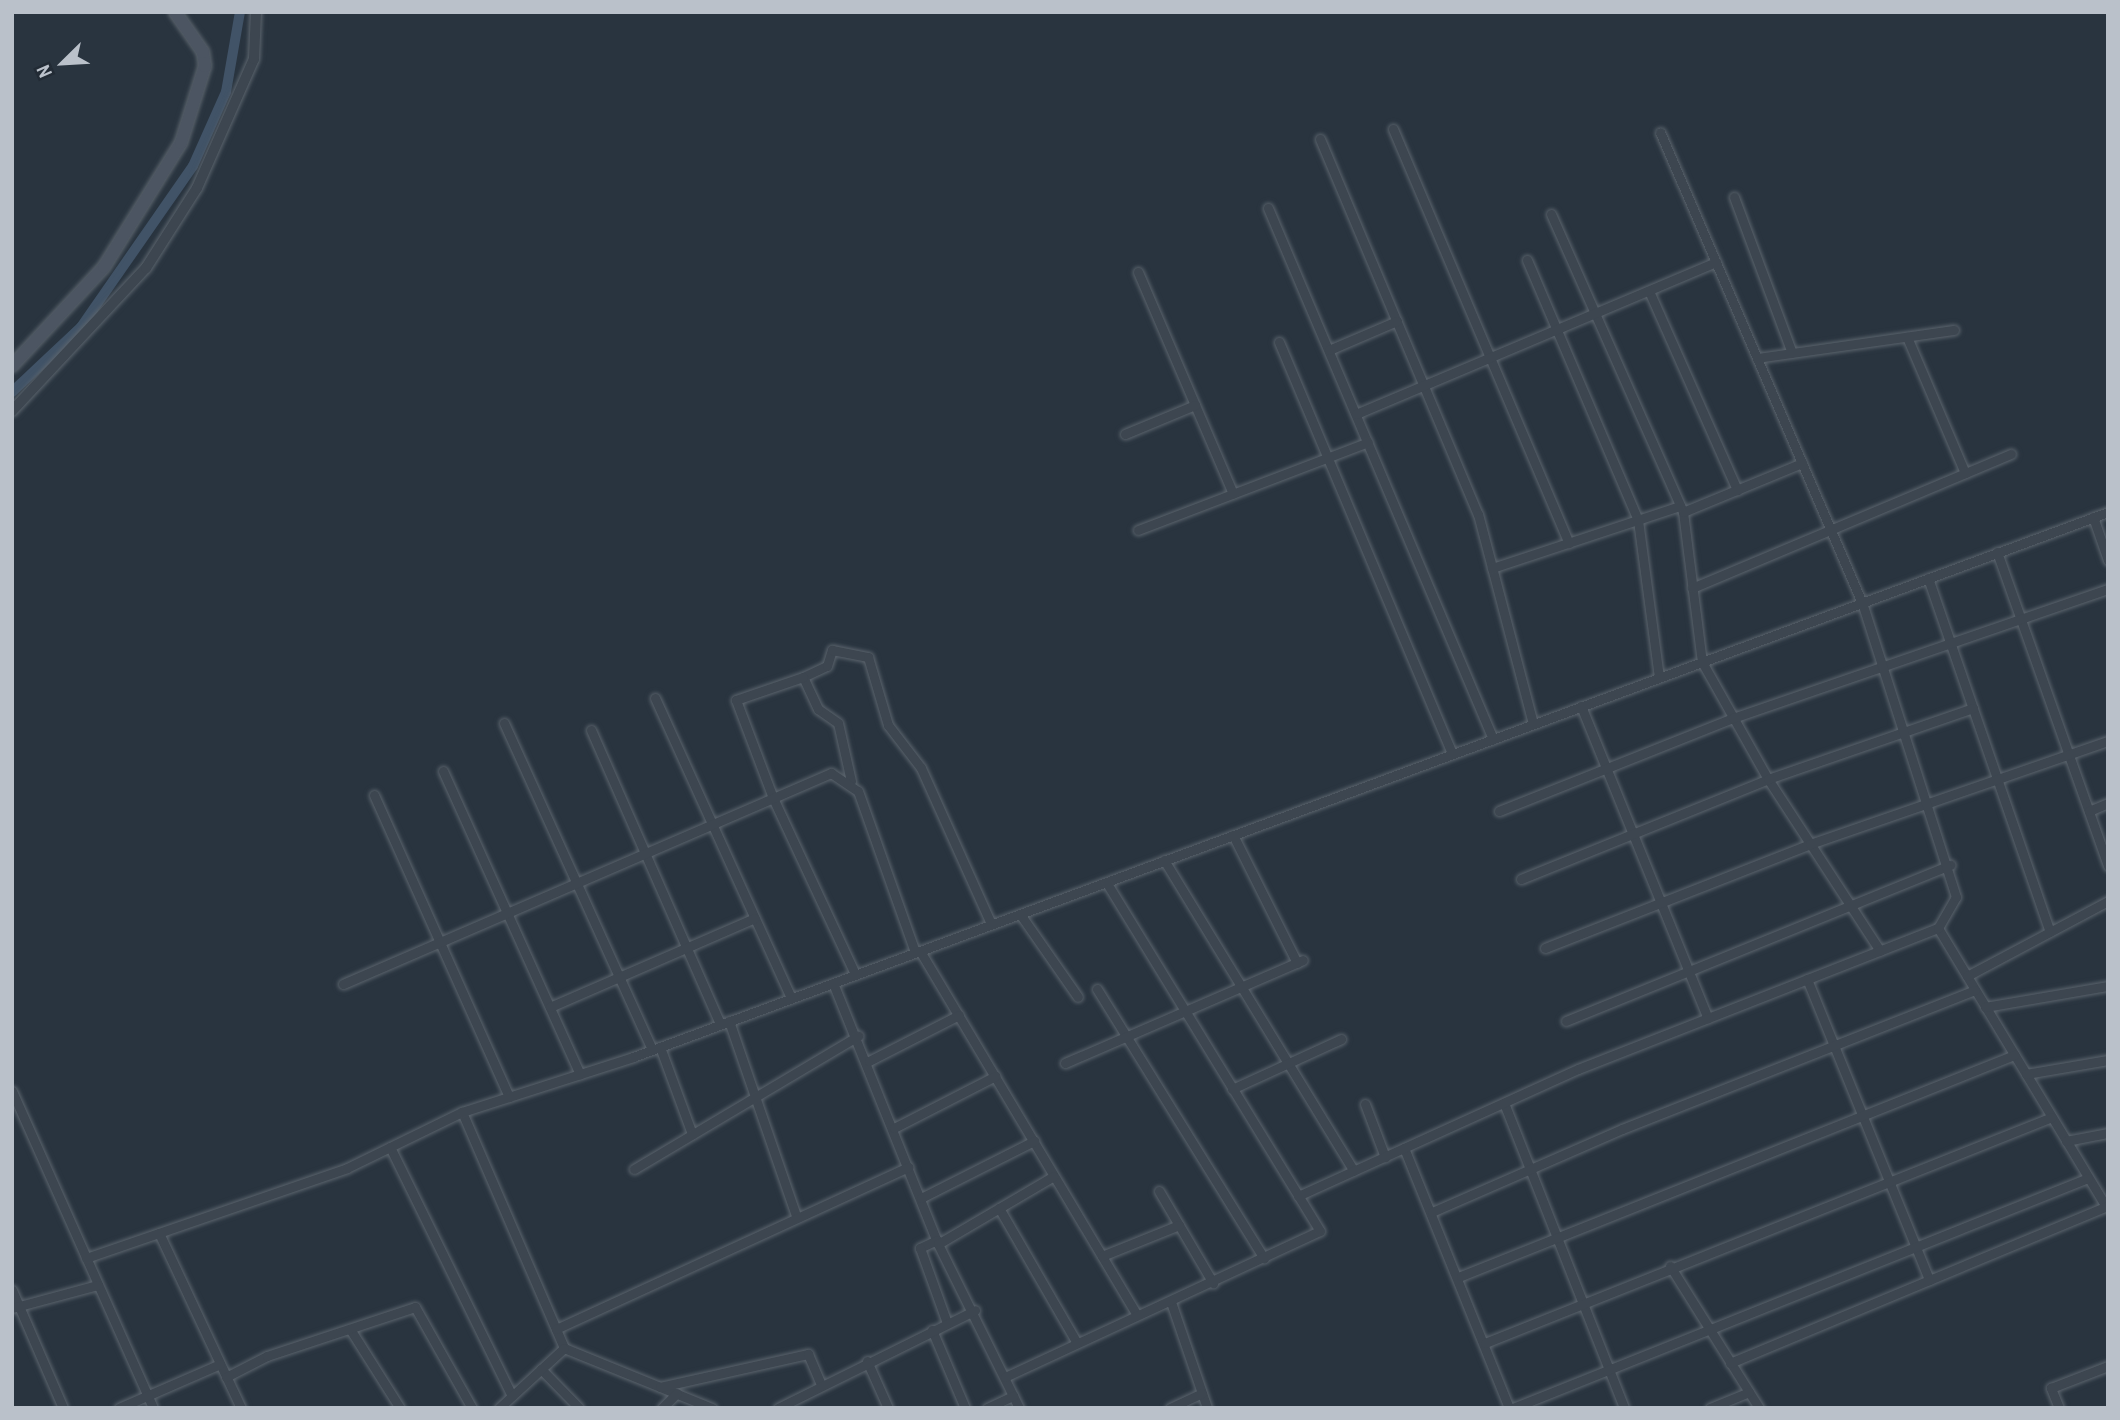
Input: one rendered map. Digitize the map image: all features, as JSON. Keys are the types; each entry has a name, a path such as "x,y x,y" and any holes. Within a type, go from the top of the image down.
{"main road":[{"path":"12,366 104,267 181,143 205,66 203,52 175,12"}],"street":[{"path":"12,411 146,268 197,188 254,59 256,12"},
{"path":"1393,129 1569,543"},
{"path":"1298,1196 1504,1102 1938,928 1956,897 1951,865 1861,603 1661,132"},
{"path":"1320,139 1478,514 1533,724"},
{"path":"1734,197 1792,353"},
{"path":"1268,208 1493,739"},
{"path":"1551,214 1681,509 1702,662 1768,779 1880,950"},
{"path":"1527,260 1638,520 1659,677"},
{"path":"1356,414 1716,262"},
{"path":"1138,272 1233,494"},
{"path":"1649,290 1737,490"},
{"path":"1329,349 1397,321"},
{"path":"1757,358 1954,330"},
{"path":"1907,337 1965,473"},
{"path":"1279,342 1452,754"},
{"path":"1125,434 1195,405"},
{"path":"1139,530 1368,442"},
{"path":"1692,588 2011,454"},
{"path":"1492,568 1638,520 1681,509 1737,490 1802,463"},
{"path":"86,1258 348,1168 462,1111 580,1074 725,1023 2108,512"},
{"path":"2093,517 2108,560"},
{"path":"1997,552 2108,866"},
{"path":"1928,578 2050,932"},
{"path":"1499,811 1733,718 2108,589"},
{"path":"855,974 773,798 735,705 744,695 803,677 827,666 832,650 868,657 888,725 921,768 991,924"},
{"path":"803,677 818,709 838,723 850,780 918,951 959,1015 1136,1314"},
{"path":"655,698 791,998"},
{"path":"1581,706 1708,1018"},
{"path":"1521,879 1768,779 1973,708"},
{"path":"504,723 619,977 656,1048 692,1134"},
{"path":"592,730 687,948 725,1023 755,1097 797,1218"},
{"path":"1545,948 1810,844 2108,741"},
{"path":"443,771 580,1074"},
{"path":"343,984 831,773 850,780"},
{"path":"374,795 509,1097"},
{"path":"2088,811 2108,803"},
{"path":"1065,1063 1300,961 1233,835"},
{"path":"1164,860 1354,1171"},
{"path":"1566,1021 1951,865"},
{"path":"1005,1377 1136,1314 1213,1283 1320,1231 1106,882"},
{"path":"1967,976 2108,901"},
{"path":"1020,914 1077,997"},
{"path":"550,1007 755,918"},
{"path":"1730,1363 2107,1207 1938,928"},
{"path":"1807,979 1929,1280"},
{"path":"833,983 869,1061 938,1242 975,1310 1018,1408"},
{"path":"1985,1007 2108,986"},
{"path":"1097,989 1264,1258"},
{"path":"1432,1212 1530,1169 1975,990"},
{"path":"869,1061 959,1015"},
{"path":"634,1169 858,1036"},
{"path":"1232,1089 1341,1039"},
{"path":"1461,1276 2014,1055"},
{"path":"2026,1074 2108,1060"},
{"path":"894,1128 995,1076"},
{"path":"12,1091 153,1408"},
{"path":"1504,1102 1624,1408"},
{"path":"1365,1104 1385,1157"},
{"path":"462,1111 564,1348 712,1408"},
{"path":"1485,1343 1670,1266 2052,1117"},
{"path":"2066,1141 2108,1133"},
{"path":"921,1198 1034,1141"},
{"path":"390,1147 512,1396"},
{"path":"1404,1148 1461,1276 1511,1408 1710,1331 2088,1178"},
{"path":"556,1329 909,1167"},
{"path":"947,1323 920,1248 938,1242 1054,1176"},
{"path":"1159,1191 1213,1283"},
{"path":"999,1208 1077,1343"},
{"path":"1102,1255 1179,1225"},
{"path":"159,1233 241,1408"},
{"path":"1670,1266 1759,1408"},
{"path":"16,1307 98,1285"},
{"path":"12,1290 16,1307 63,1408"},
{"path":"1171,1301 1207,1408"},
{"path":"226,1377 415,1307 472,1408"},
{"path":"778,1408 867,1361 975,1310"},
{"path":"350,1329 400,1408"},
{"path":"932,1331 965,1408"},
{"path":"499,1408 564,1348"},
{"path":"660,1387 808,1354 821,1385"},
{"path":"867,1361 888,1408"},
{"path":"120,1408 220,1364"},
{"path":"2059,1408 2051,1388 2108,1366"},
{"path":"541,1368 579,1408"},
{"path":"1710,1408 1749,1392"},
{"path":"1170,1408 1202,1393"},
{"path":"662,1408 677,1394"},
{"path":"987,1408 1013,1396"}],"waterway":[{"path":"12,392 81,327 193,166 226,92 240,12"}]}
